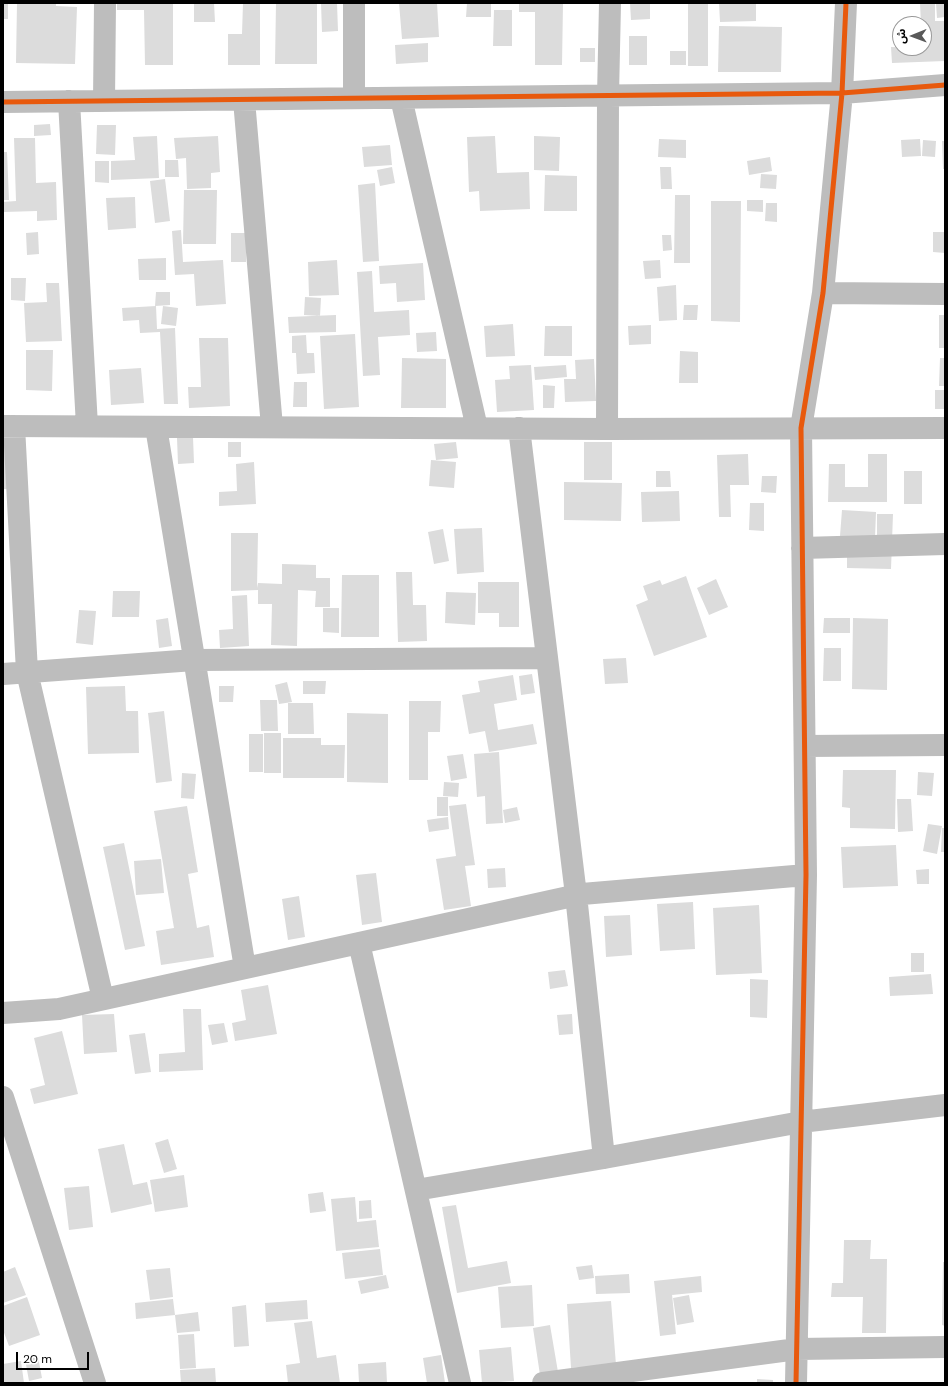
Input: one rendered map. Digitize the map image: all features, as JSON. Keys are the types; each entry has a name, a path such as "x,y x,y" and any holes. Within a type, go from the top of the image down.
{"street":[{"path":"104,101 105,3"},
{"path":"354,3 354,98"},
{"path":"607,429 608,96 610,3"},
{"path":"796,1383 806,875 801,428 823,293 842,93 846,3"},
{"path":"3,102 842,93 945,85"},
{"path":"401,98 477,428"},
{"path":"244,100 272,427"},
{"path":"69,101 87,426"},
{"path":"823,293 945,294"},
{"path":"103,999 27,672 8,426 607,429 945,428"},
{"path":"156,427 244,968"},
{"path":"519,428 576,895 604,1158"},
{"path":"802,548 945,544"},
{"path":"3,674 194,660 546,658"},
{"path":"805,746 945,745"},
{"path":"3,1013 59,1009 576,895 806,875"},
{"path":"359,943 460,1383"},
{"path":"3,1097 95,1383"},
{"path":"416,1190 801,1122 945,1106"},
{"path":"543,1383 796,1349 945,1347"}],"building":[{"path":"3,3 8,3 8,19 3,19"},
{"path":"17,3 56,3 56,6 77,7 75,64 16,63"},
{"path":"117,3 173,3 173,65 145,65 144,10 117,10"},
{"path":"194,3 214,3 215,22 194,22"},
{"path":"243,3 260,3 260,65 228,65 228,34 242,34"},
{"path":"276,3 317,3 317,64 275,64"},
{"path":"321,3 337,3 338,31 322,32"},
{"path":"399,3 437,3 439,37 402,39"},
{"path":"467,3 491,3 491,17 466,17"},
{"path":"519,3 563,3 562,65 535,65 535,12 519,12"},
{"path":"630,3 650,3 650,19 631,20"},
{"path":"719,3 756,3 756,21 720,22"},
{"path":"920,3 935,3 935,21 945,21 945,61 892,63 891,47 892,56 932,56 932,16 921,16"},
{"path":"936,3 945,3 945,17 937,18"},
{"path":"688,4 708,4 708,66 688,66"},
{"path":"494,10 512,10 512,46 493,46"},
{"path":"719,26 782,27 781,72 718,72"},
{"path":"629,36 647,36 647,65 629,65"},
{"path":"428,43 428,62 396,64 395,45"},
{"path":"580,48 595,48 595,62 580,62"},
{"path":"670,51 686,51 686,65 670,65"},
{"path":"50,124 51,135 34,136 34,125"},
{"path":"97,125 116,125 115,155 96,154"},
{"path":"157,136 159,178 111,180 111,161 135,160 133,137"},
{"path":"218,136 220,172 211,173 211,188 187,189 186,158 176,159 174,138"},
{"path":"495,136 497,173 529,172 530,209 480,211 479,191 469,192 467,137"},
{"path":"534,136 560,137 559,171 534,170"},
{"path":"14,138 35,138 36,183 56,182 57,220 37,221 37,211 4,212 3,202 16,201"},
{"path":"659,139 686,140 686,158 658,157"},
{"path":"920,139 921,156 902,157 901,140"},
{"path":"923,140 936,141 935,157 922,156"},
{"path":"942,141 945,141 945,169 943,169"},
{"path":"390,145 392,165 364,167 362,147"},
{"path":"3,152 7,152 9,200 3,200"},
{"path":"770,157 772,171 749,175 747,161"},
{"path":"165,160 178,160 179,177 165,177"},
{"path":"95,161 109,161 109,183 95,182"},
{"path":"392,167 395,183 380,186 377,170"},
{"path":"660,167 671,167 672,189 661,189"},
{"path":"761,174 777,175 776,189 760,188"},
{"path":"545,175 577,176 577,211 544,211"},
{"path":"165,179 170,221 155,223 150,181"},
{"path":"375,183 379,261 363,262 358,185"},
{"path":"184,190 217,190 216,244 183,244"},
{"path":"675,195 690,195 690,263 674,263"},
{"path":"135,197 136,228 108,230 106,198"},
{"path":"747,200 763,200 763,212 747,211"},
{"path":"711,201 741,201 740,322 711,321"},
{"path":"766,203 777,203 777,222 765,221"},
{"path":"181,230 183,262 223,260 226,304 196,306 194,274 175,275 172,231"},
{"path":"38,232 39,254 27,255 26,233"},
{"path":"933,232 945,232 945,253 933,252"},
{"path":"231,233 246,233 246,262 231,262"},
{"path":"662,235 671,235 672,250 663,251"},
{"path":"166,258 166,280 139,280 138,259"},
{"path":"337,260 339,295 309,296 308,262"},
{"path":"660,260 661,278 645,279 643,261"},
{"path":"423,263 425,300 397,302 396,283 380,284 379,266"},
{"path":"372,271 374,312 409,310 410,335 378,337 380,375 363,376 357,272"},
{"path":"11,278 26,278 25,301 11,300"},
{"path":"46,283 59,283 62,341 26,342 24,303 47,302"},
{"path":"676,285 677,320 659,321 657,287"},
{"path":"156,292 170,292 170,305 155,306"},
{"path":"305,297 321,298 320,316 304,315"},
{"path":"684,305 698,305 697,320 683,320"},
{"path":"156,306 157,329 175,328 178,404 164,404 160,332 140,333 139,320 123,321 122,308"},
{"path":"163,306 178,308 176,326 161,324"},
{"path":"336,315 336,332 289,333 288,317"},
{"path":"939,315 945,315 945,348 939,348"},
{"path":"513,324 515,356 486,357 484,326"},
{"path":"651,325 651,344 629,345 628,326"},
{"path":"545,326 572,326 572,356 544,356"},
{"path":"436,332 437,351 417,352 416,333"},
{"path":"355,334 359,407 324,409 320,336"},
{"path":"306,335 307,353 314,353 315,373 297,374 296,353 292,353 292,336"},
{"path":"199,338 228,338 230,406 189,408 188,387 201,387"},
{"path":"26,350 53,350 52,391 26,390"},
{"path":"680,351 698,352 698,383 679,383"},
{"path":"402,358 446,359 446,408 401,408"},
{"path":"940,358 945,358 945,386 939,386"},
{"path":"594,359 596,401 565,402 564,379 576,379 575,360"},
{"path":"531,365 534,410 497,412 495,380 510,379 509,366"},
{"path":"566,365 567,377 535,380 534,367"},
{"path":"141,368 144,403 111,405 109,370"},
{"path":"294,382 307,382 307,407 293,407"},
{"path":"543,385 555,386 554,408 543,408"},
{"path":"935,390 945,390 945,409 935,409"},
{"path":"193,437 194,463 178,464 177,438"},
{"path":"3,440 10,440 9,489 3,489"},
{"path":"228,442 241,442 241,457 228,457"},
{"path":"456,442 458,458 436,460 434,444"},
{"path":"584,442 612,442 612,480 584,480"},
{"path":"748,454 749,485 730,485 731,517 719,517 717,455"},
{"path":"868,454 887,454 887,502 828,502 829,464 845,464 845,487 868,487"},
{"path":"431,460 456,462 454,488 429,486"},
{"path":"254,462 256,504 219,506 219,492 237,491 236,464"},
{"path":"656,471 670,471 671,487 656,487"},
{"path":"904,471 922,471 922,504 904,504"},
{"path":"762,476 777,476 776,493 761,492"},
{"path":"564,482 622,483 621,521 564,520"},
{"path":"679,491 680,521 642,522 641,492"},
{"path":"750,503 764,503 764,531 749,530"},
{"path":"842,510 876,512 875,538 840,536"},
{"path":"877,514 893,514 891,569 847,568 847,539 877,540"},
{"path":"482,528 484,572 457,574 454,529"},
{"path":"443,529 449,561 434,564 428,532"},
{"path":"231,533 258,533 257,588 258,583 282,584 282,564 316,565 316,578 330,578 330,607 315,607 316,591 298,590 297,646 271,645 272,604 258,604 258,590 231,591"},
{"path":"396,572 412,572 413,605 426,605 427,641 398,642"},
{"path":"342,575 379,575 379,637 341,637"},
{"path":"686,576 707,637 654,656 636,605 648,600 643,586 660,580 662,585"},
{"path":"716,579 728,607 709,615 697,588"},
{"path":"478,582 519,582 519,627 499,627 499,613 478,613"},
{"path":"113,591 140,591 139,617 112,617"},
{"path":"446,592 476,593 475,625 445,623"},
{"path":"247,595 249,646 220,648 219,630 233,629 232,596"},
{"path":"323,608 339,608 339,633 323,632"},
{"path":"79,610 96,611 93,645 76,643"},
{"path":"168,618 172,646 159,648 156,620"},
{"path":"824,618 850,618 850,633 823,633"},
{"path":"853,618 888,619 887,690 852,689"},
{"path":"824,648 841,648 841,681 823,681"},
{"path":"626,658 628,683 605,684 603,659"},
{"path":"532,674 535,693 521,695 519,676"},
{"path":"513,675 517,700 494,704 498,730 533,724 537,744 489,752 485,731 469,734 462,695 480,692 478,681"},
{"path":"303,681 326,681 325,694 303,694"},
{"path":"287,682 292,702 279,704 275,685"},
{"path":"125,686 126,711 138,711 139,753 88,754 86,687"},
{"path":"219,686 234,686 233,702 219,702"},
{"path":"260,700 277,700 278,731 261,731"},
{"path":"409,701 441,701 440,732 428,732 428,780 409,780"},
{"path":"288,703 313,703 314,734 288,734"},
{"path":"164,711 172,781 156,783 148,713"},
{"path":"347,713 388,714 388,783 347,782"},
{"path":"264,733 281,733 281,773 264,773"},
{"path":"249,734 263,734 263,772 249,772"},
{"path":"283,738 321,738 321,745 345,745 344,778 283,778"},
{"path":"499,752 503,823 486,824 485,796 477,797 474,754"},
{"path":"463,754 467,778 451,781 447,756"},
{"path":"843,770 896,770 895,829 850,828 850,808 842,807"},
{"path":"918,772 934,773 932,796 917,795"},
{"path":"182,773 196,774 194,799 181,798"},
{"path":"444,782 459,783 458,797 443,796"},
{"path":"437,797 448,797 448,816 437,816"},
{"path":"897,799 911,799 913,831 898,832"},
{"path":"466,804 475,865 465,866 471,906 444,910 436,859 456,856 449,806"},
{"path":"187,806 198,872 188,874 197,928 209,925 214,957 161,965 156,931 174,928 154,811"},
{"path":"517,807 520,820 505,823 503,810"},
{"path":"448,817 449,829 429,832 427,820"},
{"path":"928,824 942,826 937,854 923,851"},
{"path":"942,828 945,828 945,852 941,852"},
{"path":"124,843 145,946 125,950 103,847"},
{"path":"896,845 898,886 843,888 841,847"},
{"path":"161,859 164,893 136,895 134,861"},
{"path":"505,868 506,887 488,888 487,869"},
{"path":"929,869 929,884 917,884 916,870"},
{"path":"376,873 382,922 362,925 356,875"},
{"path":"299,896 305,937 288,940 282,899"},
{"path":"693,902 695,949 660,951 657,904"},
{"path":"759,905 762,973 716,975 713,908"},
{"path":"630,915 632,955 606,957 604,916"},
{"path":"911,953 924,953 924,972 911,972"},
{"path":"565,970 568,986 550,989 548,972"},
{"path":"931,974 933,994 890,996 889,977"},
{"path":"750,979 768,980 767,1018 750,1017"},
{"path":"268,985 277,1034 235,1041 232,1023 246,1020 241,990"},
{"path":"183,1009 201,1009 203,1070 159,1072 159,1054 185,1052"},
{"path":"114,1014 117,1052 84,1054 82,1015"},
{"path":"572,1014 573,1034 559,1035 557,1015"},
{"path":"224,1023 228,1042 212,1045 208,1025"},
{"path":"62,1031 78,1094 34,1104 30,1089 45,1085 34,1038"},
{"path":"145,1033 151,1072 135,1074 129,1035"},
{"path":"168,1139 177,1169 164,1173 155,1143"},
{"path":"124,1144 133,1185 147,1182 152,1204 111,1213 98,1149"},
{"path":"184,1175 188,1207 155,1212 150,1180"},
{"path":"89,1186 93,1227 69,1230 64,1188"},
{"path":"323,1192 326,1211 310,1213 308,1194"},
{"path":"355,1197 357,1222 376,1220 379,1247 336,1251 331,1199"},
{"path":"371,1200 372,1218 359,1219 359,1201"},
{"path":"456,1205 468,1268 507,1261 511,1283 457,1293 442,1207"},
{"path":"844,1240 871,1240 870,1259 887,1259 886,1333 862,1333 863,1297 831,1297 832,1283 843,1283"},
{"path":"380,1249 383,1275 345,1279 342,1253"},
{"path":"943,1262 945,1262 945,1326 942,1325"},
{"path":"592,1265 594,1278 579,1280 576,1267"},
{"path":"15,1267 26,1295 3,1303 3,1272"},
{"path":"170,1268 173,1297 150,1300 146,1270"},
{"path":"629,1274 630,1293 596,1294 595,1276"},
{"path":"386,1275 389,1288 361,1294 358,1281"},
{"path":"701,1276 702,1292 672,1295 676,1334 660,1336 654,1281"},
{"path":"532,1285 534,1326 501,1328 498,1287"},
{"path":"689,1295 694,1322 677,1325 673,1298"},
{"path":"27,1297 40,1335 9,1346 3,1330 3,1306"},
{"path":"173,1299 175,1315 136,1319 135,1303"},
{"path":"307,1300 308,1319 266,1322 265,1303"},
{"path":"611,1301 616,1365 571,1368 567,1304"},
{"path":"246,1305 249,1346 234,1347 232,1307"},
{"path":"198,1312 200,1331 177,1333 175,1315"},
{"path":"312,1321 317,1358 336,1355 340,1383 288,1383 286,1365 300,1363 294,1323"},
{"path":"550,1325 558,1372 540,1375 533,1328"},
{"path":"194,1334 196,1368 180,1369 178,1335"},
{"path":"511,1347 514,1381 482,1383 479,1350"},
{"path":"441,1355 445,1383 427,1383 423,1358"},
{"path":"38,1357 42,1378 29,1381 25,1359"},
{"path":"21,1361 24,1383 3,1383 3,1364"},
{"path":"386,1362 387,1383 359,1383 358,1364"},
{"path":"215,1368 216,1383 181,1383 180,1370"},
{"path":"757,1379 773,1380 773,1383 757,1383"}],"cycle path":[{"path":"796,1383 806,875 801,428 823,293 842,93 846,3"},
{"path":"3,102 842,93 945,85"}]}
